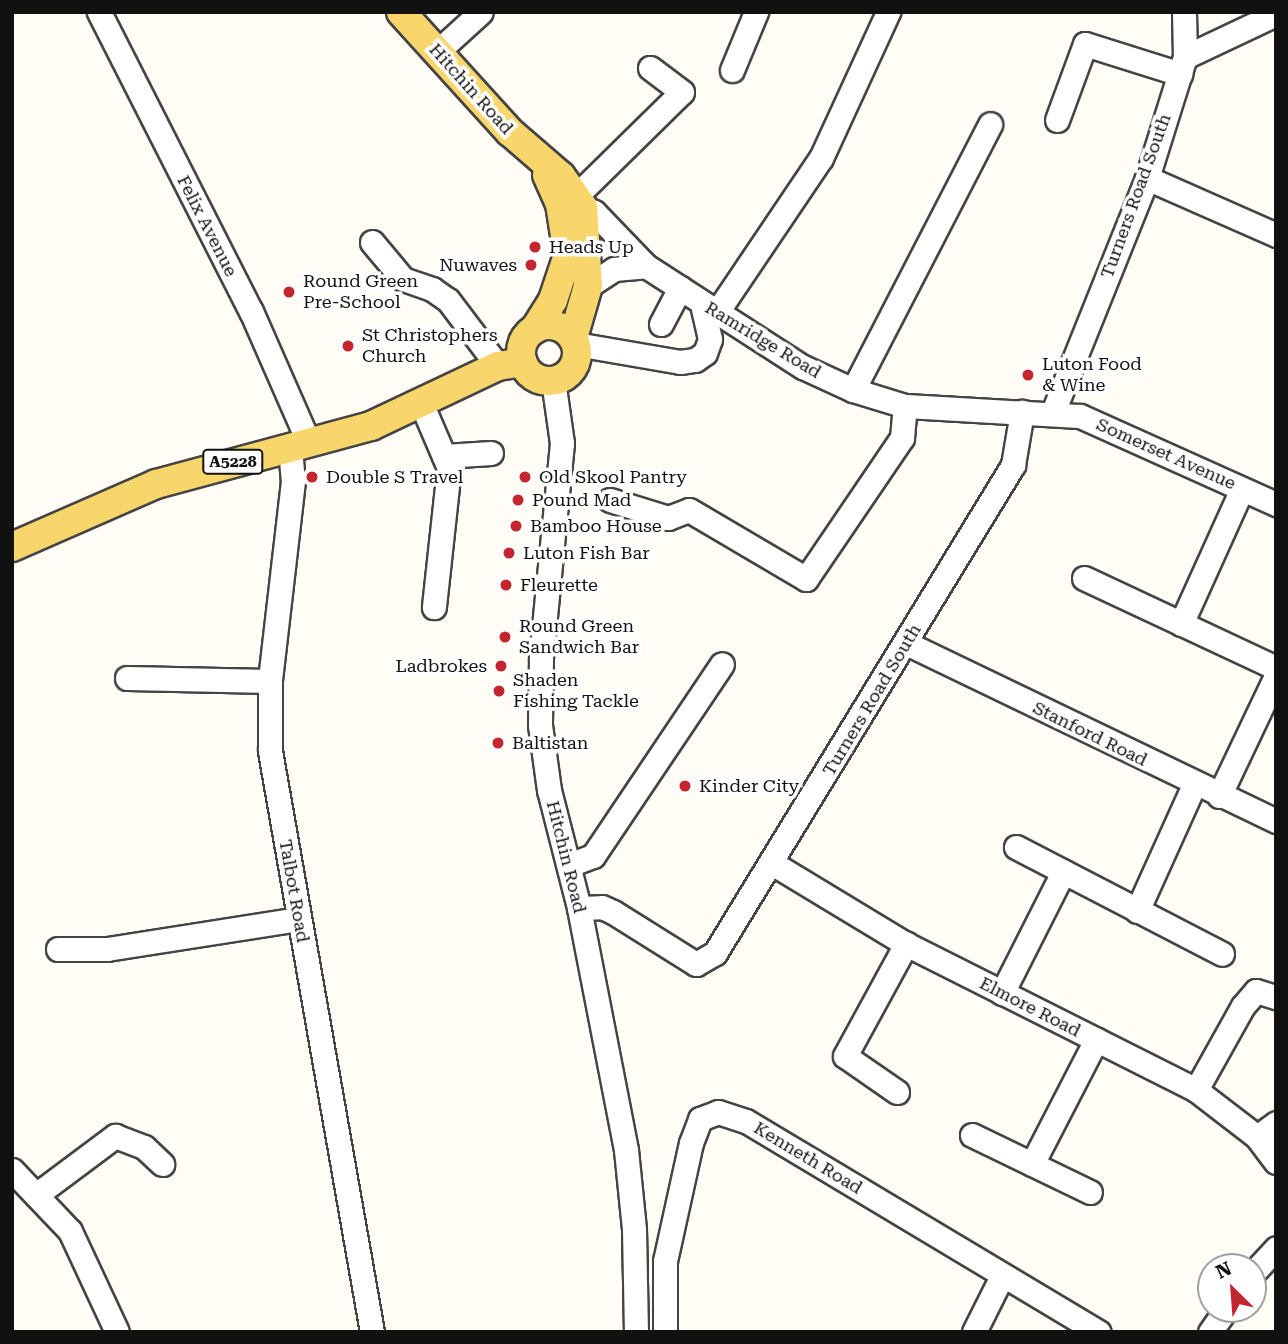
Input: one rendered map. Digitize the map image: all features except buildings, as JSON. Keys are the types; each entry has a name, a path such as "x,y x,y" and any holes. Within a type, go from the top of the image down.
{"main road":[{"name":"Hitchin Road","path":"401,12 542,164 561,176 573,202"},
{"path":"573,202 588,286 575,341 573,367 554,380 534,376 511,364 553,300 568,255 573,202"},
{"path":"535,329 556,326 575,341"},
{"name":"A5228","path":"12,547 156,484 300,445 422,405 511,364"}],"street":[{"name":"Felix Avenue","path":"99,12 251,311 300,445"},
{"path":"438,52 481,12"},
{"path":"733,70 756,12"},
{"name":"Turners Road South","path":"1054,412 1147,178 1183,65 1184,12"},
{"path":"575,341 680,362 695,360 705,353 710,339 710,308 821,158 884,14"},
{"path":"1057,120 1085,44 1183,65 1276,14"},
{"path":"573,202 682,92 650,68"},
{"path":"853,390 990,124"},
{"path":"1147,178 1276,235"},
{"name":"Ramridge Road","path":"573,202 594,212 646,266 803,367 853,390 905,406 1054,412"},
{"path":"372,242 403,279 432,289 448,300 511,364"},
{"path":"588,286 614,269 646,266"},
{"path":"661,324 680,288"},
{"name":"Hitchin Road","path":"554,380 562,443 539,705 550,790 579,908 628,1163 634,1229 636,1332"},
{"path":"422,405 449,468 434,607"},
{"path":"610,500 668,519 689,510 806,579 902,438 905,406"},
{"name":"Turners Road South","path":"579,908 612,912 688,961 702,964 715,953 1013,465 1022,412"},
{"name":"Somerset Avenue","path":"1054,412 1080,416 1276,505"},
{"name":"Talbot Road","path":"300,445 293,481 270,681 270,751 372,1332"},
{"path":"444,456 491,453"},
{"path":"1181,624 1242,489"},
{"path":"1084,578 1276,668"},
{"name":"Stanford Road","path":"906,643 1194,785 1276,821"},
{"path":"569,865 593,856 722,664"},
{"path":"1219,796 1276,676"},
{"path":"127,678 270,681"},
{"path":"1137,911 1194,785"},
{"path":"1016,848 1222,954"},
{"name":"Elmore Road","path":"772,863 906,944 1196,1090 1267,1130 1276,1162"},
{"path":"1002,993 1063,872"},
{"path":"58,949 107,949 298,919"},
{"path":"897,1092 845,1056 906,944"},
{"path":"1196,1090 1243,1006 1256,991 1276,997"},
{"path":"1032,1164 1096,1040"},
{"name":"Kenneth Road","path":"665,1332 665,1261 691,1143 700,1119 718,1112 746,1121 1099,1332"},
{"path":"972,1135 1090,1192"},
{"path":"36,1195 114,1136 144,1147 162,1164"},
{"path":"12,1170 70,1231 117,1332"},
{"path":"974,1332 1002,1276"}],"place":[{"name":"Heads Up","path":"535,247"},
{"name":"Nuwaves","path":"531,265"},
{"name":"Round Green Pre-School","path":"289,292"},
{"name":"St Christophers Church","path":"348,346"},
{"name":"Luton Food & Wine","path":"1028,375"},
{"name":"Double S Travel","path":"312,477"},
{"name":"Old Skool Pantry","path":"525,477"},
{"name":"Pound Mad","path":"518,500"},
{"name":"Bamboo House","path":"516,526"},
{"name":"Luton Fish Bar","path":"509,553"},
{"name":"Fleurette","path":"506,585"},
{"name":"Round Green Sandwich Bar","path":"505,637"},
{"name":"Ladbrokes","path":"501,666"},
{"name":"Shaden Fishing Tackle","path":"499,691"},
{"name":"Baltistan","path":"498,743"},
{"name":"Kinder City","path":"685,786"}]}
